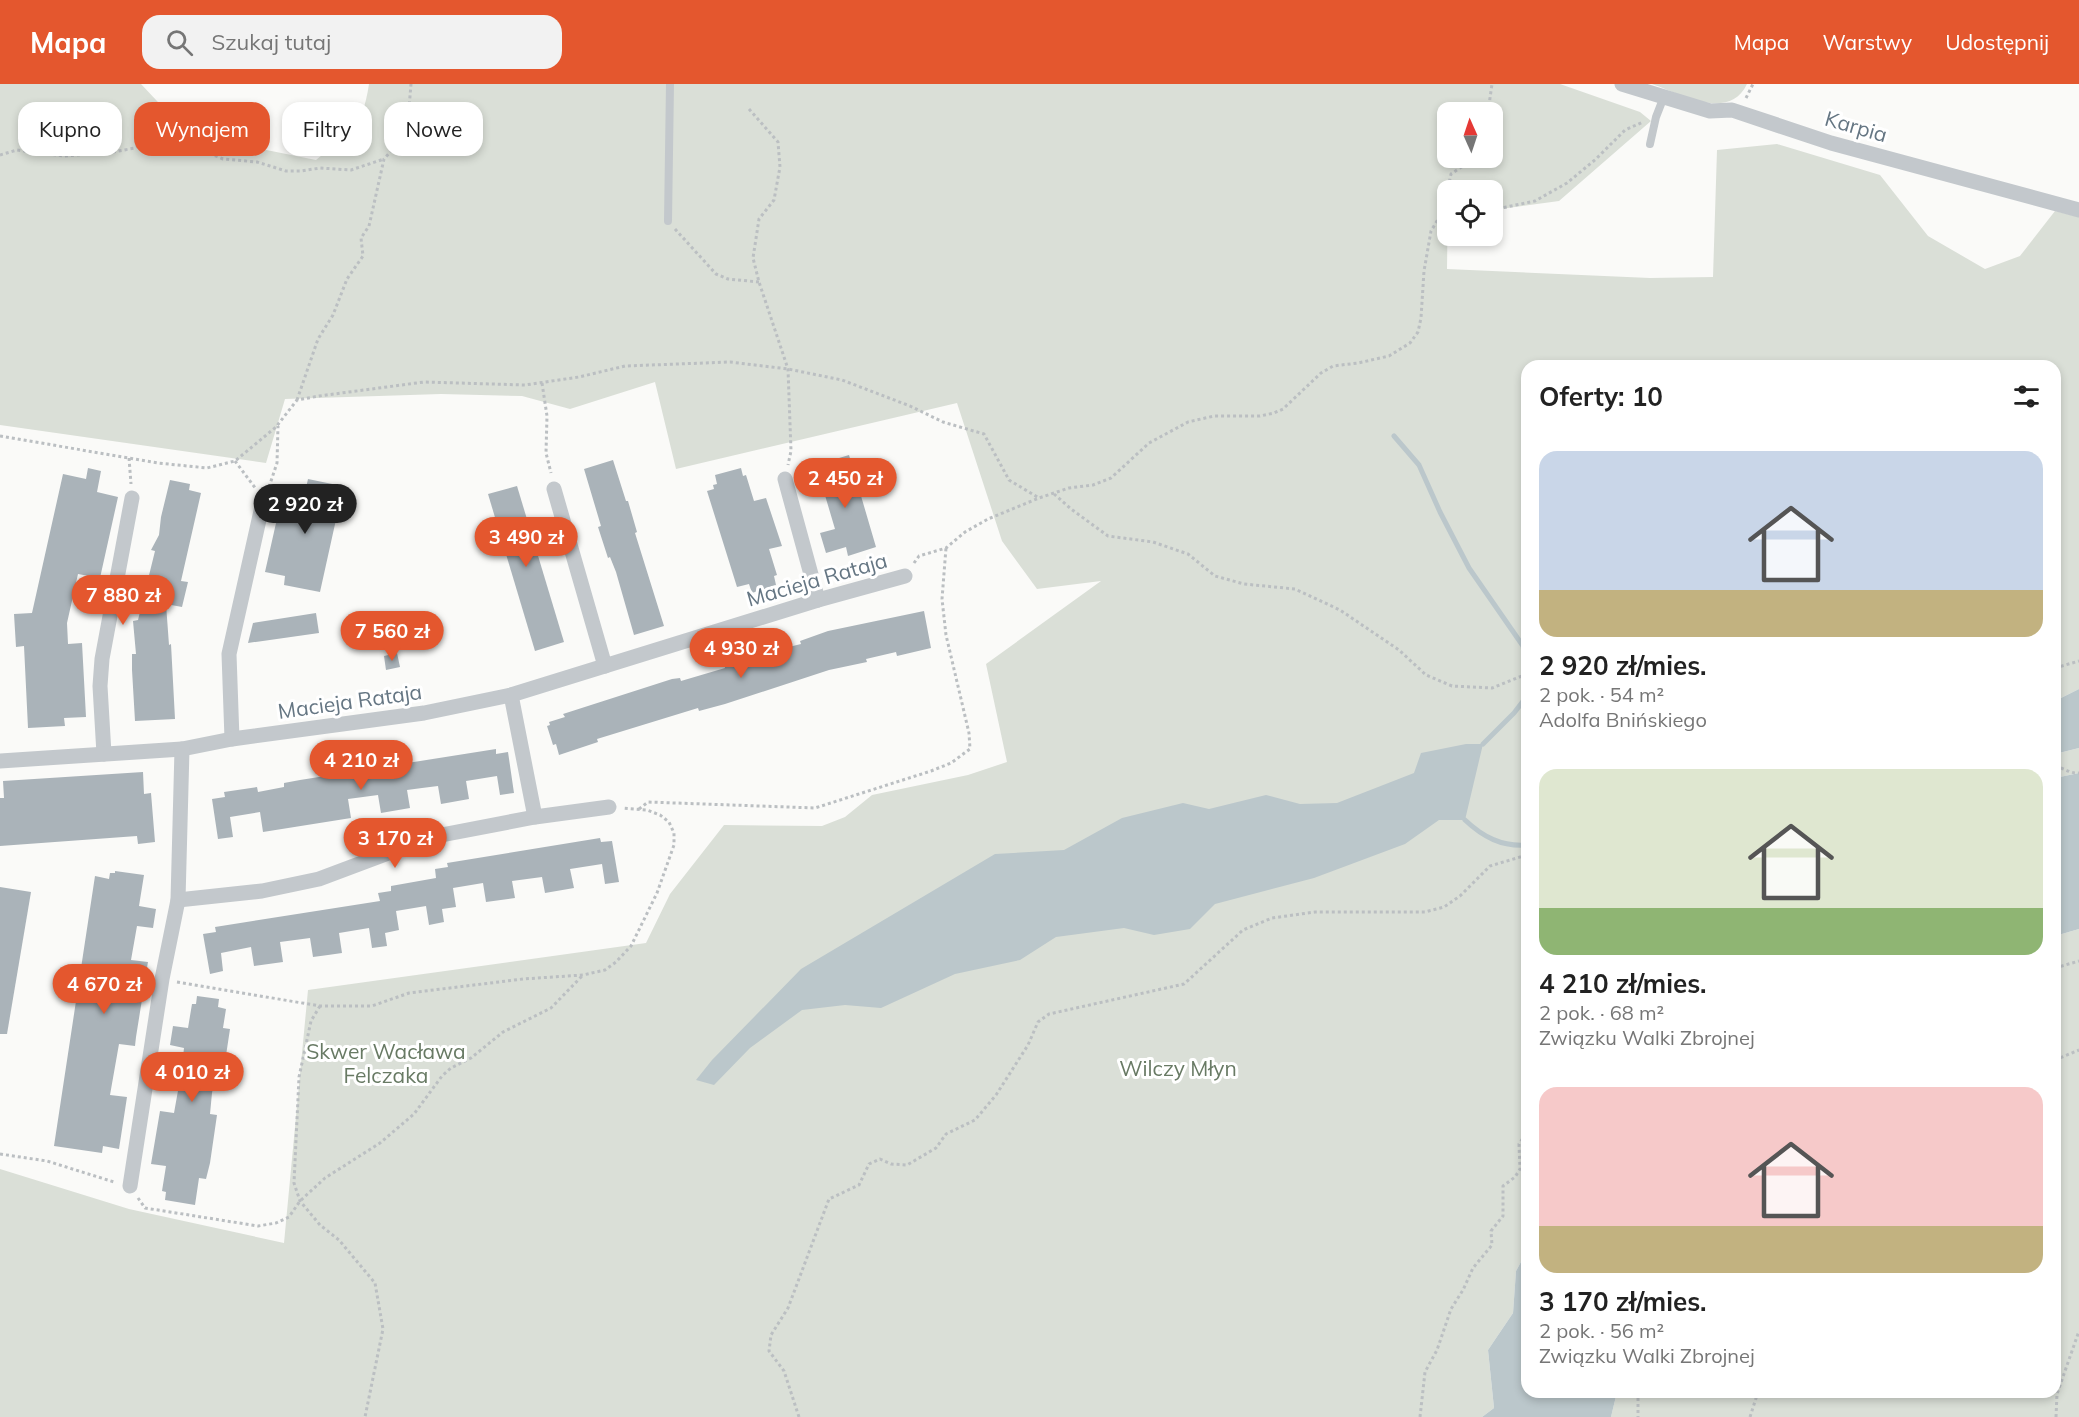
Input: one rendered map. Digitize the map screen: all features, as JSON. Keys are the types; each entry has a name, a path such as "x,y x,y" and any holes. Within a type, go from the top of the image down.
{"street":[{"name":"Karpia","path":"1622,84 1664,99 1710,111 1732,110 1830,143 2079,210"},
{"path":"785,479 818,600"},
{"path":"554,489 605,666"},
{"path":"104,754 100,686 102,659 132,498"},
{"path":"232,739 229,654 263,502"},
{"name":"Macieja Rataja","path":"0,761 182,749 232,739 424,713 511,695 818,600 904,576"},
{"path":"511,695 535,817"},
{"path":"130,1186 162,980 178,900 182,749"},
{"path":"178,900 262,891 319,879 431,837 535,817 609,807"}],"lane":[{"path":"668,221 670,84"},
{"path":"1650,144 1656,117 1664,99"}],"path":[{"path":"0,436 158,463 207,468 235,462 278,424 297,400 318,339 333,315 347,279 363,256 361,238 369,226 384,159 407,133 411,84"},
{"path":"1489,102 1492,84"},
{"path":"749,109 778,142 780,167 774,200 759,219 753,258 788,369 791,451 785,479"},
{"path":"1503,208 1535,201 1567,183 1596,159 1625,130 1656,117"},
{"path":"0,155 17,150 64,156 113,152 135,148 148,140 179,140 223,159 257,162 286,171 320,168 351,170 384,159"},
{"path":"1450,180 1451,174 1460,168"},
{"path":"668,221 716,274 728,279 759,282"},
{"path":"904,576 919,556 946,548 965,532 988,519 1069,488 1093,485 1111,478 1149,443 1188,422 1214,416 1260,416 1274,413 1283,409 1333,366 1389,356 1410,343 1418,333 1424,271 1431,231 1437,222"},
{"path":"297,400 424,382 525,385 626,366 730,362 788,369 842,380 910,406 943,422 984,434 1010,480 1039,498"},
{"path":"542,383 547,416 546,453 554,489"},
{"path":"263,502 274,477 278,424"},
{"path":"129,457 132,498"},
{"path":"235,462 263,502"},
{"path":"1054,494 1108,536 1153,542 1188,554 1215,576 1244,584 1295,589 1340,610 1399,650 1426,675 1452,686 1492,687 1521,676"},
{"path":"639,809 648,802 815,808 931,771 951,763 970,749 969,733 946,635 943,608 946,548"},
{"path":"2061,666 2079,661"},
{"path":"2061,767 2068,772 2079,772"},
{"path":"162,980 320,1006 372,1006 409,993 524,979 583,975 604,969 616,962 631,946 657,893 674,845 674,833 669,822 660,815 639,809 609,807"},
{"path":"799,1417 784,1371 769,1351 771,1335 788,1308 829,1199 859,1185 869,1164 880,1159 891,1164 907,1165 936,1148 946,1134 975,1120 1028,1045 1038,1022 1049,1014 1184,984 1243,930 1272,918 1315,912 1425,912 1444,906 1460,896 1490,866 1521,857"},
{"path":"2061,966 2079,961"},
{"path":"0,1154 46,1161 130,1186 145,1208 258,1226 276,1223 289,1217 300,1201 325,1178 380,1143 414,1114 442,1076 451,1068 471,1058 503,1032 551,1008 583,975"},
{"path":"320,1006 311,1020 299,1077 294,1183 300,1201 320,1225 339,1240 375,1283 383,1329 365,1417"},
{"path":"2061,1058 2079,1050"},
{"path":"1420,1417 1425,1372 1437,1350 1451,1309 1473,1268 1492,1245 1491,1231 1503,1216 1503,1186 1515,1177 1520,1169 1519,1144 1521,1141"},
{"path":"2061,1383 2079,1331"},
{"path":"1638,1398 1638,1417"},
{"path":"1750,1417 1756,1398"},
{"path":"2056,1417 2057,1398"}],"green space":[{"path":"0,84 141,84 158,102 134,102 134,156 270,156 270,151 282,153 282,156 316,160 321,156 372,156 372,102 365,102 369,84 1560,84 1640,112 1651,121 1559,201 1503,209 1503,180 1437,180 1437,246 1447,246 1447,269 1650,278 1713,277 1717,150 1777,144 1880,175 1928,236 1985,269 2020,256 2055,211 2079,217 2079,689 2061,698 2061,360 1521,360 1521,1262 1516,1271 1513,1313 1488,1350 1494,1408 1482,1417 0,1417 0,1169 129,1209 284,1243 308,990 646,943 670,894 724,825 822,826 845,817 872,795 968,775 1007,762 986,664 1101,581 1037,589 1002,541 957,403 676,469 655,382 570,409 522,396 441,394 285,399 266,463 0,425"},
{"path":"1652,84 1747,84 1739,95 1729,101 1717,103 1690,98"},
{"path":"2079,748 2079,773 2061,777 2061,752"},
{"path":"2079,929 2079,1417 1611,1417 1616,1398 2061,1398 2061,934"}],"shaded area":[{"path":"2079,689 2079,748 2061,752 2061,698"},
{"path":"1466,744 1483,744 1465,820 1439,820 1405,844 1314,878 1215,904 1190,929 1154,935 1124,928 1056,937 1020,960 955,974 881,1008 845,1005 802,1010 750,1048 714,1085 696,1080 712,1060 801,969 995,854 1064,850 1122,818 1183,803 1209,809 1266,795 1300,804 1337,803 1414,773 1421,753"},
{"path":"2079,773 2079,929 2061,934 2061,777"},
{"path":"1521,1262 1521,1398 1616,1398 1611,1417 1482,1417 1494,1408 1488,1350 1513,1313 1516,1271"}],"building":[{"path":"849,455 876,547 848,556 846,547 826,553 820,533 835,529 816,465"},
{"path":"613,460 626,501 628,501 637,532 635,533 664,626 634,635 616,572 610,557 608,558 598,527 601,526 584,469"},
{"path":"88,468 101,471 97,492 118,497 100,578 78,574 67,623 68,644 82,643 86,717 64,718 65,726 28,728 24,646 16,647 14,614 32,613 63,474 86,479"},
{"path":"741,468 743,476 746,475 754,501 766,498 782,546 769,549 777,575 774,576 776,585 752,593 749,584 737,587 707,491 714,489 713,485 717,484 715,475"},
{"path":"308,479 342,486 320,592 284,585 285,576 265,572 283,492 299,495 301,487 306,488"},
{"path":"170,480 190,484 189,490 201,493 181,581 188,582 182,607 166,604 169,645 171,644 175,719 135,721 132,654 136,654 133,621 138,620 155,551 151,550 159,535"},
{"path":"517,486 564,642 535,651 488,494"},
{"path":"924,611 931,648 897,656 896,652 866,659 867,662 829,670 725,704 699,711 698,708 597,739 598,742 559,755 556,744 553,745 547,726 550,725 549,722 565,717 563,714 672,679 680,678 681,681 725,668 724,663 801,644 800,641 828,631"},
{"path":"316,613 319,633 248,643 253,623"},
{"path":"397,653 400,667 386,670 384,656"},
{"path":"496,749 496,754 508,752 514,793 500,795 497,776 466,781 469,799 441,804 438,786 407,790 410,808 381,813 378,795 348,799 351,818 263,832 260,812 230,817 233,837 218,839 212,799 225,797 224,792 257,787 258,792 284,787 284,783 300,780"},
{"path":"143,772 144,794 151,793 155,842 138,844 137,836 0,846 0,798 4,798 3,781"},
{"path":"600,838 601,842 612,841 619,882 605,884 602,864 570,869 574,888 545,893 542,877 512,881 515,898 486,902 483,883 453,888 456,907 442,909 444,922 429,925 426,906 396,911 399,930 385,933 387,946 372,948 369,928 339,933 342,953 313,957 310,938 280,942 283,962 254,966 251,947 221,953 223,971 210,974 203,934 216,932 215,927 380,901 378,893 391,891 391,886 436,878 435,869 448,867 447,863"},
{"path":"115,871 144,875 139,906 156,909 153,928 137,926 131,960 148,962 144,984 134,986 144,987 135,1046 119,1044 110,1095 127,1097 119,1149 103,1146 102,1153 54,1146 95,876 109,879 110,873 115,873"},
{"path":"0,887 31,892 7,1034 0,1034"},
{"path":"197,996 219,999 218,1007 226,1009 223,1028 230,1029 225,1062 218,1060 212,1093 210,1114 217,1115 210,1163 206,1179 199,1178 195,1205 165,1200 166,1192 162,1191 166,1166 151,1164 160,1111 174,1113 181,1074 184,1048 170,1045 173,1026 188,1028 192,1004 196,1004"}],"waterway":[{"path":"1394,436 1419,465 1469,568 1521,643"},
{"path":"1483,744 1521,704"},
{"path":"1465,820 1493,840 1521,845"}],"park label":[{"name":"Skwer Wacława Felczaka","path":"386,1064"},
{"name":"Wilczy Młyn","path":"1178,1069"}]}
